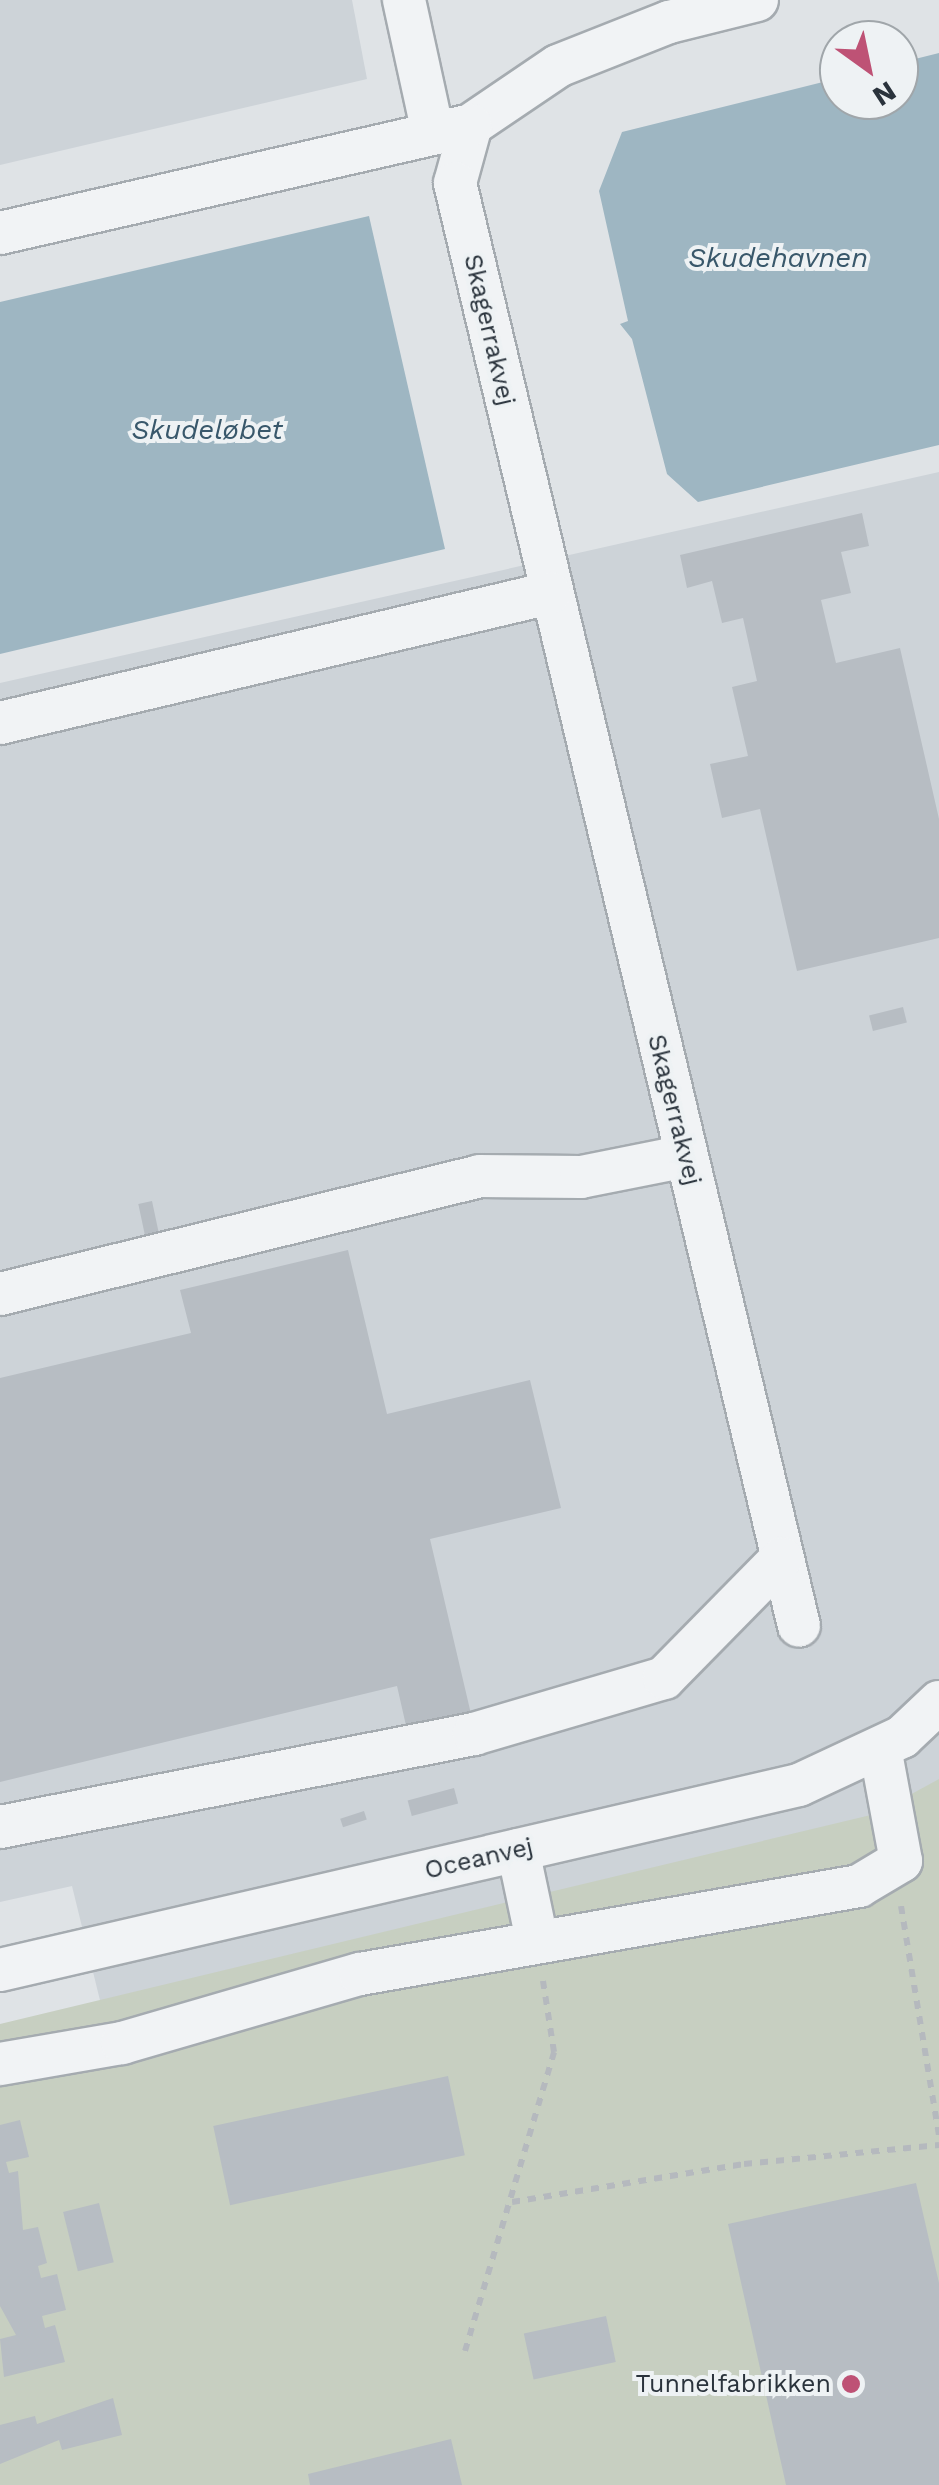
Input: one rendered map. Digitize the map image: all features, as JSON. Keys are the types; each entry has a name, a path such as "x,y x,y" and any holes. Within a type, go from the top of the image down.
{"street":[{"name":"Skagerrakvej","path":"404,0 452,129 455,183 550,593 799,1626"},
{"path":"0,233 452,129 558,66 669,22 758,0"},
{"path":"0,723 550,593"},
{"path":"0,1294 479,1176 581,1177 686,1156"},
{"path":"0,1827 474,1734 664,1678 782,1558"},
{"name":"Oceanvej","path":"0,1970 800,1784 880,1748 939,1702"},
{"path":"0,2064 122,2043 360,1974 890,1874 900,1861 899,1829 880,1748"},
{"path":"518,1850 537,1940"}],"path":[{"path":"890,1874 908,1924 939,2136"},
{"path":"465,2350 554,2052 537,1940"},
{"path":"512,2202 744,2164 939,2145"}],"shaded area":[{"path":"0,0 352,0 367,79 0,165"},
{"path":"939,472 939,2485 107,2029 72,1886 0,1902 0,683"},
{"path":"939,1779 939,2485 0,2485 0,2024 875,1814"}],"water":[{"name":"Skudehavnen","path":"939,53 939,445 698,502 667,474 632,339 620,324 628,321 599,191 622,132 819,83 819,120 919,120 919,58"},
{"name":"Skudeløbet","path":"369,216 445,549 0,654 0,302"}],"building":[{"path":"862,513 869,546 841,552 851,593 821,600 836,663 900,648 939,819 939,938 797,971 760,809 722,818 710,764 748,756 732,687 757,681 743,618 722,623 712,581 687,588 680,555"},
{"path":"903,1007 907,1023 873,1031 869,1015"},
{"path":"152,1201 159,1234 145,1237 138,1204"},
{"path":"348,1250 387,1414 530,1380 561,1508 430,1539 471,1714 407,1730 397,1686 0,1782 0,1378 191,1333 180,1290"},
{"path":"454,1788 458,1803 412,1816 408,1800"},
{"path":"364,1811 367,1820 343,1827 340,1819"},
{"path":"448,2076 465,2155 230,2205 213,2126"},
{"path":"20,2120 29,2157 6,2162 9,2173 18,2171 23,2230 38,2227 47,2263 38,2266 41,2278 57,2274 66,2310 42,2316 45,2328 55,2325 65,2362 4,2377 0,2339 16,2335 0,2306 0,2125"},
{"name":"Tunnelfabrikken","path":"916,2183 939,2283 939,2485 786,2485 728,2224"},
{"path":"99,2203 114,2262 78,2271 63,2212"},
{"path":"606,2316 616,2362 534,2379 524,2333"},
{"path":"113,2398 122,2435 62,2450 59,2440 0,2464 0,2425 35,2416 37,2424"},
{"path":"451,2439 462,2485 310,2485 308,2474"}],"place":[{"name":"Tunnelfabrikken","path":"851,2384"}]}
